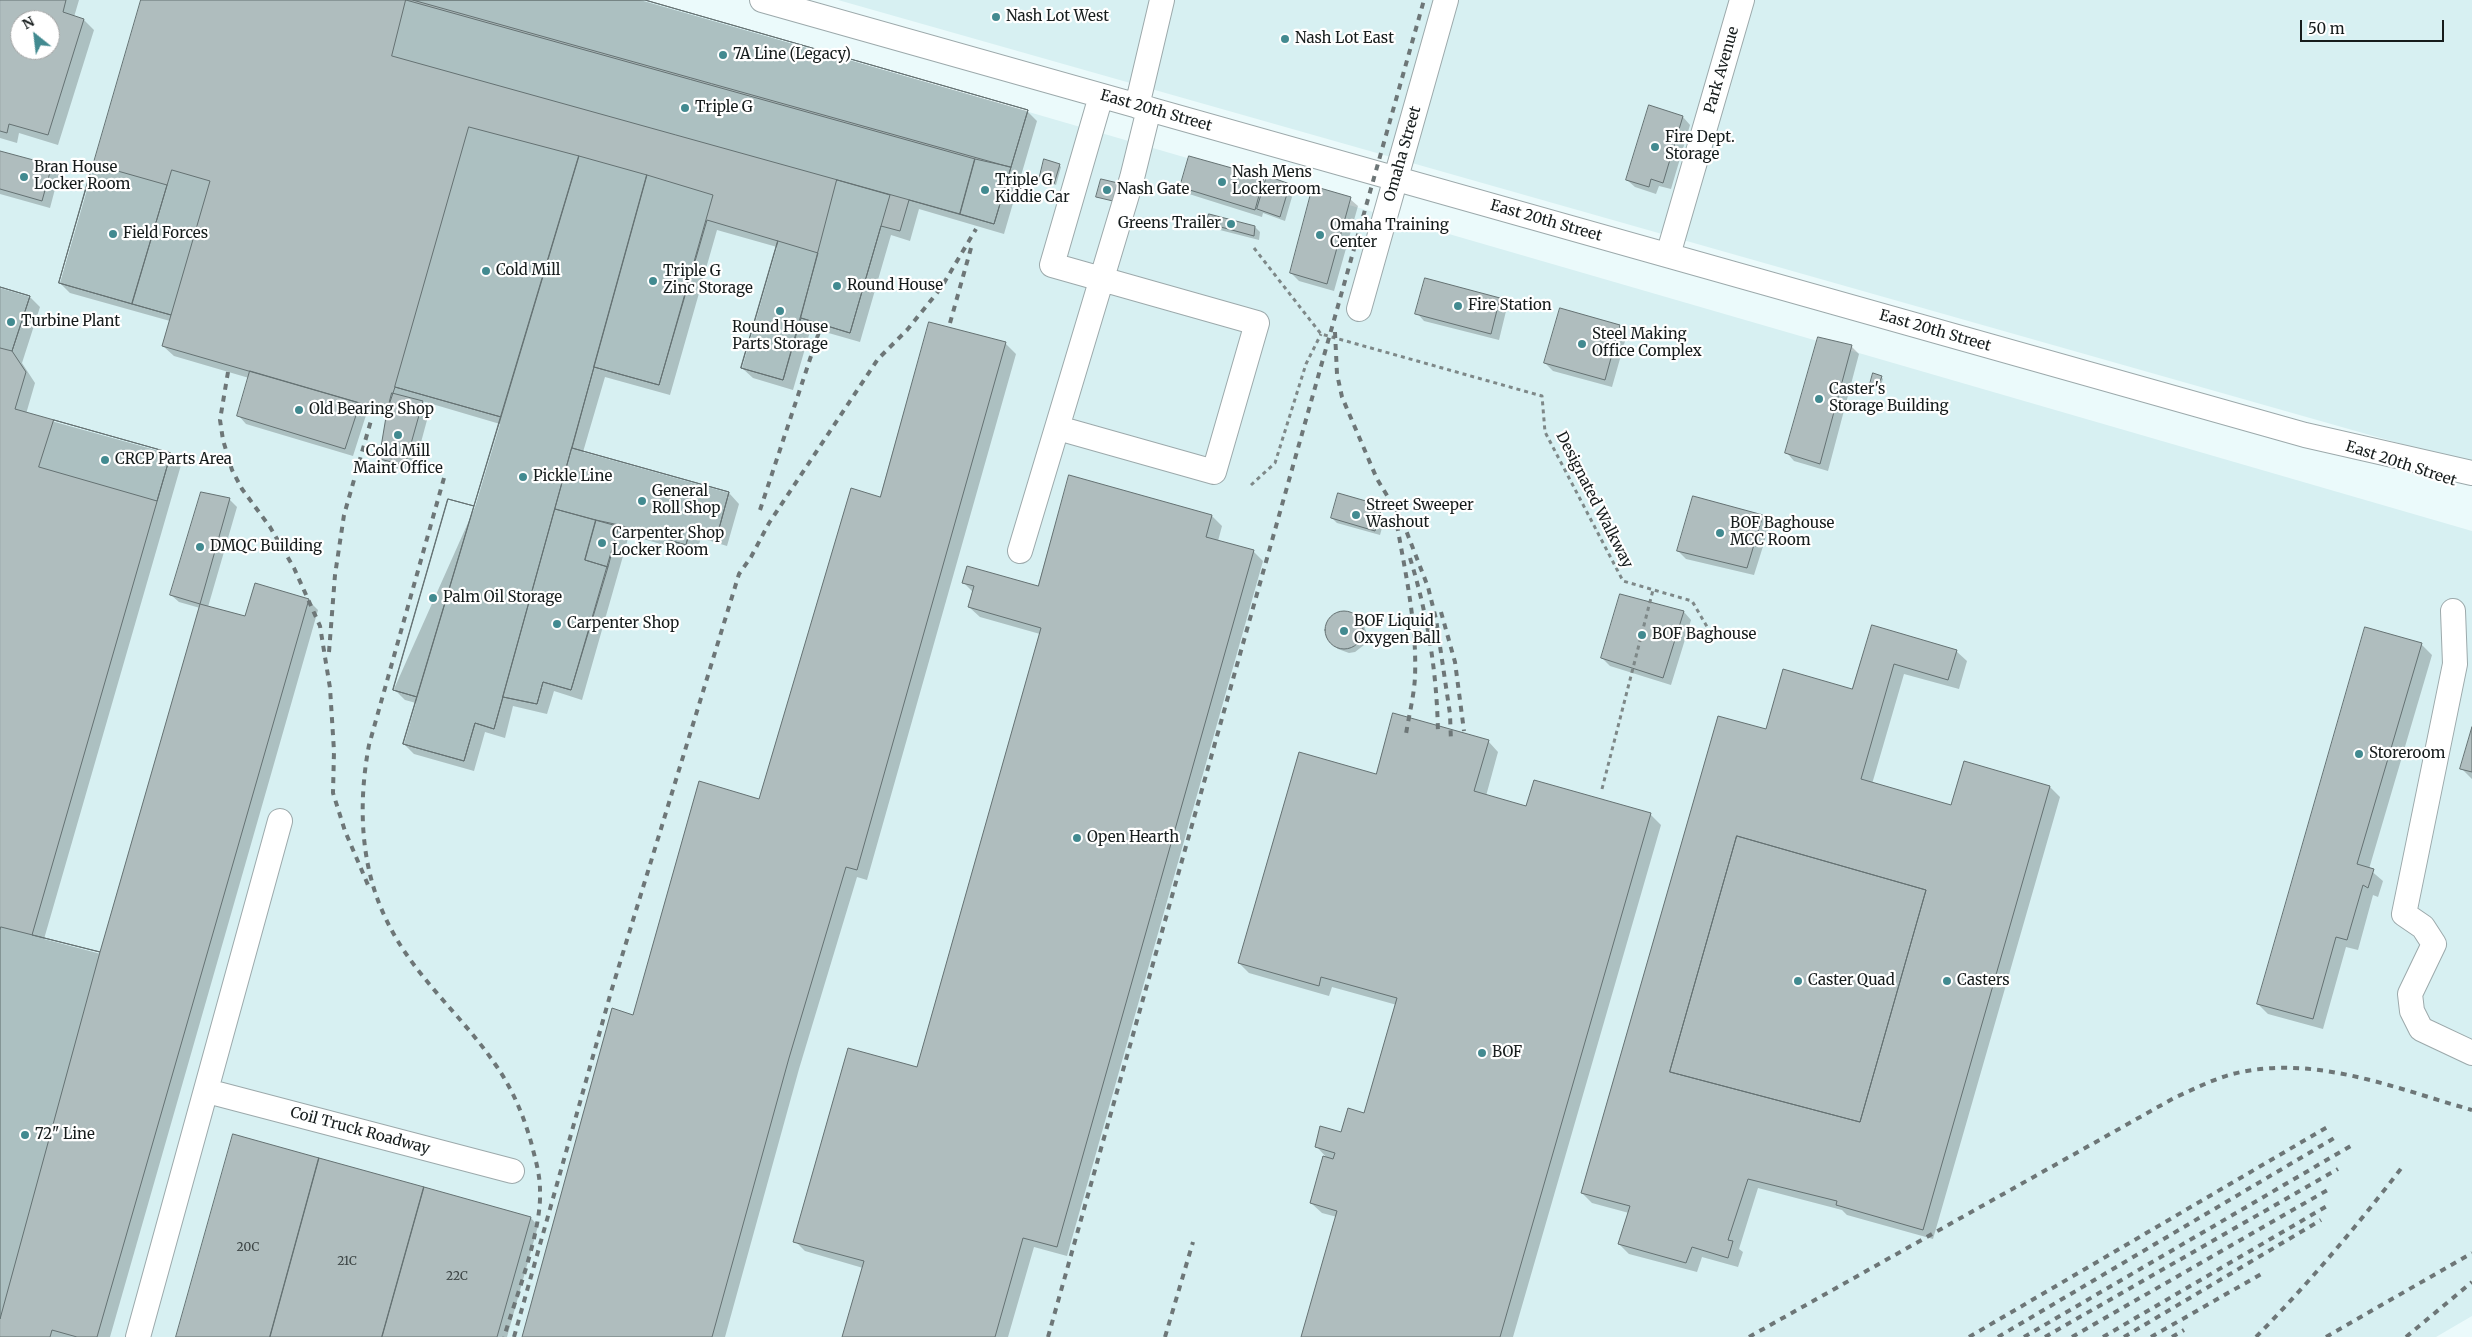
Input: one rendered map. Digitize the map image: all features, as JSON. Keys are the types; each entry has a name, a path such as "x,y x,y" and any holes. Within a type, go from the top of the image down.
{"street":[{"name":"East 20th Street","path":"762,0 2330,441 2472,487"},
{"path":"1020,551 1132,178 1162,0"},
{"name":"Omaha Street","path":"1359,309 1446,0"},
{"name":"Park Avenue","path":"1668,255 1742,0"},
{"path":"1058,428 1214,472 1257,323 1052,265 1101,96"},
{"name":"East 20th Street","path":"2330,441 2472,473"},
{"path":"2453,611 2455,664 2404,914 2423,927 2434,944 2410,994 2412,1011 2421,1028 2472,1053"},
{"path":"138,1337 208,1091 280,821"},
{"name":"Coil Truck Roadway","path":"208,1091 512,1172"}],"path":[{"path":"1251,485 1275,463 1306,364 1321,334 1254,248"},
{"name":"Designated Walkway","path":"1321,334 1542,396 1545,432 1623,581 1692,601 1713,636"},
{"path":"1602,789 1653,590"}],"shaded area":[{"path":"0,0 643,0 2472,531 2472,1316 2436,1337 0,1337"},
{"path":"838,0 2472,0 2472,464"}],"building":[{"path":"0,0 66,0 63,12 84,19 48,135 9,124 7,133 0,131"},
{"path":"141,0 645,0 1028,110 994,224 909,200 900,231 881,226 850,333 801,318 783,380 741,368 778,241 707,220 659,385 594,367 572,448 729,492 717,536 690,529 686,545 619,525 571,690 543,682 537,704 503,697 494,729 475,723 464,761 403,744 417,697 393,690 448,499 474,506 501,417 395,387 387,411 162,346 171,315 59,283"},
{"name":"Triple G","path":"406,0 975,159 960,214 392,56"},
{"name":"7A Line (Legacy)","path":"413,0 645,0 1028,110 1011,167"},
{"name":"Fire Dept. Storage","path":"1649,105 1683,116 1663,183 1651,179 1649,187 1626,180"},
{"name":"Cold Mill","path":"469,127 579,156 501,417 395,387"},
{"name":"Bran House Locker Room","path":"0,151 52,165 42,201 0,189"},
{"name":"Pickle Line","path":"579,156 647,175 494,729 475,723 464,761 403,744"},
{"name":"Nash Mens Lockerroom","path":"1189,156 1264,177 1255,210 1180,187"},
{"name":"Triple G Kiddie Car","path":"975,159 1011,167 994,224 960,214"},
{"path":"1044,159 1060,164 1054,184 1039,180"},
{"name":"Field Forces","path":"93,164 167,185 132,304 59,283"},
{"path":"172,170 210,181 171,315 132,304"},
{"name":"Triple G Zinc Storage","path":"647,175 713,195 659,385 594,367"},
{"path":"1267,176 1290,184 1280,217 1257,209"},
{"name":"Nash Gate","path":"1101,179 1118,183 1113,201 1096,197"},
{"name":"Round House","path":"837,180 890,195 850,333 801,318"},
{"name":"Omaha Training Center","path":"1313,186 1351,197 1327,284 1290,273"},
{"name":"Greens Trailer","path":"1209,214 1255,226 1254,236 1206,223"},
{"name":"Round House Parts Storage","path":"778,241 818,253 783,380 741,368"},
{"name":"Fire Station","path":"1425,278 1500,298 1491,334 1415,314"},
{"path":"0,287 30,296 12,351 26,372 15,409 171,453 32,935 100,952 200,604 245,616 255,583 309,599 97,1337 77,1337 52,1330 50,1337 0,1337"},
{"name":"Turbine Plant","path":"0,287 30,296 12,351 0,348"},
{"name":"Steel Making Office Complex","path":"1560,308 1620,325 1605,380 1544,363"},
{"path":"929,322 1006,342 857,870 846,867 789,1058 712,1337 522,1337 612,1008 633,1015 699,781 759,799 851,488 880,497"},
{"name":"Caster's Storage Building","path":"1818,337 1852,345 1820,464 1785,453"},
{"name":"Old Bearing Shop","path":"250,371 360,403 345,449 237,416"},
{"path":"1873,373 1882,376 1878,387 1870,384"},
{"name":"Cold Mill Maint Office","path":"392,393 423,401 405,465 379,459"},
{"name":"CRCP Parts Area","path":"54,420 171,453 157,501 39,467"},
{"name":"General Roll Shop","path":"572,448 729,492 717,536 690,529 686,545 555,509"},
{"name":"Open Hearth","path":"1069,475 1212,515 1206,537 1254,550 1057,1247 1023,1238 995,1337 842,1337 864,1261 793,1242 848,1048 917,1067 1041,628 968,607 974,586 962,583 967,566 1038,586"},
{"name":"DMQC Building","path":"201,492 230,498 200,604 170,595"},
{"name":"Street Sweeper Washout","path":"1338,493 1373,503 1371,508 1381,511 1375,531 1331,518"},
{"name":"BOF Baghouse MCC Room","path":"1693,496 1763,515 1747,568 1677,551"},
{"name":"Palm Oil Storage","path":"448,499 474,506 417,697 393,690"},
{"name":"Carpenter Shop","path":"555,509 596,520 585,560 608,567 571,690 543,682 537,704 503,697"},
{"name":"Carpenter Shop Locker Room","path":"596,520 619,525 608,567 585,560"},
{"name":"BOF Baghouse","path":"1620,594 1684,611 1663,678 1601,658"},
{"name":"BOF Liquid Oxygen Ball","path":"1344,611 1351,612 1357,617 1362,623 1362,637 1357,643 1351,648 1344,649 1337,648 1331,643 1326,637 1325,630 1326,623 1331,617 1337,612"},
{"name":"Casters","path":"1872,625 1957,650 1948,680 1894,664 1861,779 1951,805 1964,761 2050,786 1923,1230 1836,1205 1837,1201 1748,1179 1728,1240 1733,1241 1728,1258 1692,1247 1686,1263 1618,1244 1630,1206 1581,1193 1718,716 1766,729 1783,669 1852,689","holes":["1737,836 1926,890 1860,1122 1670,1072"]},
{"name":"Storeroom","path":"2365,627 2422,643 2357,864 2374,869 2368,888 2363,885 2347,940 2336,937 2313,1019 2257,1004"},
{"name":"BOF","path":"1393,713 1489,740 1474,791 1526,806 1534,780 1651,813 1500,1337 1301,1337 1337,1211 1310,1203 1323,1156 1333,1159 1335,1153 1315,1147 1320,1126 1341,1132 1348,1108 1364,1113 1397,998 1321,977 1319,986 1238,963 1299,752 1376,774"},
{"path":"2472,727 2472,772 2460,769"},
{"name":"Caster Quad","path":"1737,836 1926,890 1860,1122 1670,1072"},
{"name":"72\" Line","path":"1,927 100,952 0,1319 0,931"},
{"path":"233,1134 319,1158 270,1337 176,1337"},
{"path":"319,1158 424,1187 382,1337 270,1337"},
{"path":"424,1187 531,1217 497,1337 382,1337"}],"railway":[{"path":"1048,1337 1424,0"},
{"path":"514,1337 611,992 739,574 751,557 769,523 878,359 907,330 941,288 976,229"},
{"path":"950,323 971,248"},
{"path":"760,510 821,326"},
{"path":"1335,332 1337,374 1342,397 1377,479 1402,520 1428,587 1436,619 1450,714 1451,742"},
{"path":"228,372 220,420 223,440 232,470 242,489 270,527 294,568 320,626 330,688 334,751 333,793 345,831 368,885"},
{"path":"329,652 335,575 344,515 372,417"},
{"path":"444,478 369,745 363,789 364,834 371,878 377,899 386,919 409,958 482,1046 507,1082 531,1142 539,1178 540,1206 533,1244 504,1337"},
{"path":"1397,525 1410,601 1415,658 1414,691 1406,734"},
{"path":"1410,558 1427,623 1436,689 1438,734"},
{"path":"1441,612 1455,662 1464,731"},
{"path":"1749,1337 2174,1098 2223,1077 2241,1072 2271,1068 2329,1071 2358,1077 2472,1110"},
{"path":"1969,1337 2329,1126"},
{"path":"1998,1337 2336,1137"},
{"path":"2024,1337 2354,1144"},
{"path":"2256,1337 2332,1254 2403,1166"},
{"path":"2045,1337 2338,1169"},
{"path":"2072,1337 2331,1188"},
{"path":"2103,1337 2327,1206"},
{"path":"2124,1337 2321,1220"},
{"path":"1165,1337 1193,1242"},
{"path":"2326,1337 2472,1253"},
{"path":"2151,1337 2263,1273"},
{"path":"2406,1337 2472,1282"},
{"path":"2172,1337 2184,1330"}],"place":[{"name":"Nash Lot West","path":"996,17"},
{"name":"Nash Lot East","path":"1285,39"},
{"name":"7A Line (Legacy)","path":"723,55"},
{"name":"Triple G","path":"685,108"},
{"name":"Fire Dept. Storage","path":"1655,147"},
{"name":"Bran House Locker Room","path":"24,177"},
{"name":"Nash Mens Lockerroom","path":"1222,182"},
{"name":"Triple G Kiddie Car","path":"985,190"},
{"name":"Nash Gate","path":"1107,190"},
{"name":"Greens Trailer","path":"1231,224"},
{"name":"Field Forces","path":"113,234"},
{"name":"Omaha Training Center","path":"1320,235"},
{"name":"Cold Mill","path":"486,271"},
{"name":"Triple G Zinc Storage","path":"653,281"},
{"name":"Round House","path":"837,286"},
{"name":"Fire Station","path":"1458,306"},
{"name":"Round House Parts Storage","path":"780,311"},
{"name":"Turbine Plant","path":"11,322"},
{"name":"Steel Making Office Complex","path":"1582,344"},
{"name":"Caster's Storage Building","path":"1819,399"},
{"name":"Old Bearing Shop","path":"299,410"},
{"name":"Cold Mill Maint Office","path":"398,435"},
{"name":"CRCP Parts Area","path":"105,460"},
{"name":"Pickle Line","path":"523,477"},
{"name":"General Roll Shop","path":"642,501"},
{"name":"Street Sweeper Washout","path":"1356,515"},
{"name":"BOF Baghouse MCC Room","path":"1720,533"},
{"name":"Carpenter Shop Locker Room","path":"602,543"},
{"name":"DMQC Building","path":"200,547"},
{"name":"Palm Oil Storage","path":"433,598"},
{"name":"Carpenter Shop","path":"557,624"},
{"name":"BOF Liquid Oxygen Ball","path":"1344,631"},
{"name":"BOF Baghouse","path":"1642,635"},
{"name":"Storeroom","path":"2359,754"},
{"name":"Open Hearth","path":"1077,838"},
{"name":"Caster Quad","path":"1798,981"},
{"name":"Casters","path":"1947,981"},
{"name":"BOF","path":"1482,1053"},
{"name":"72\" Line","path":"25,1135"}]}
